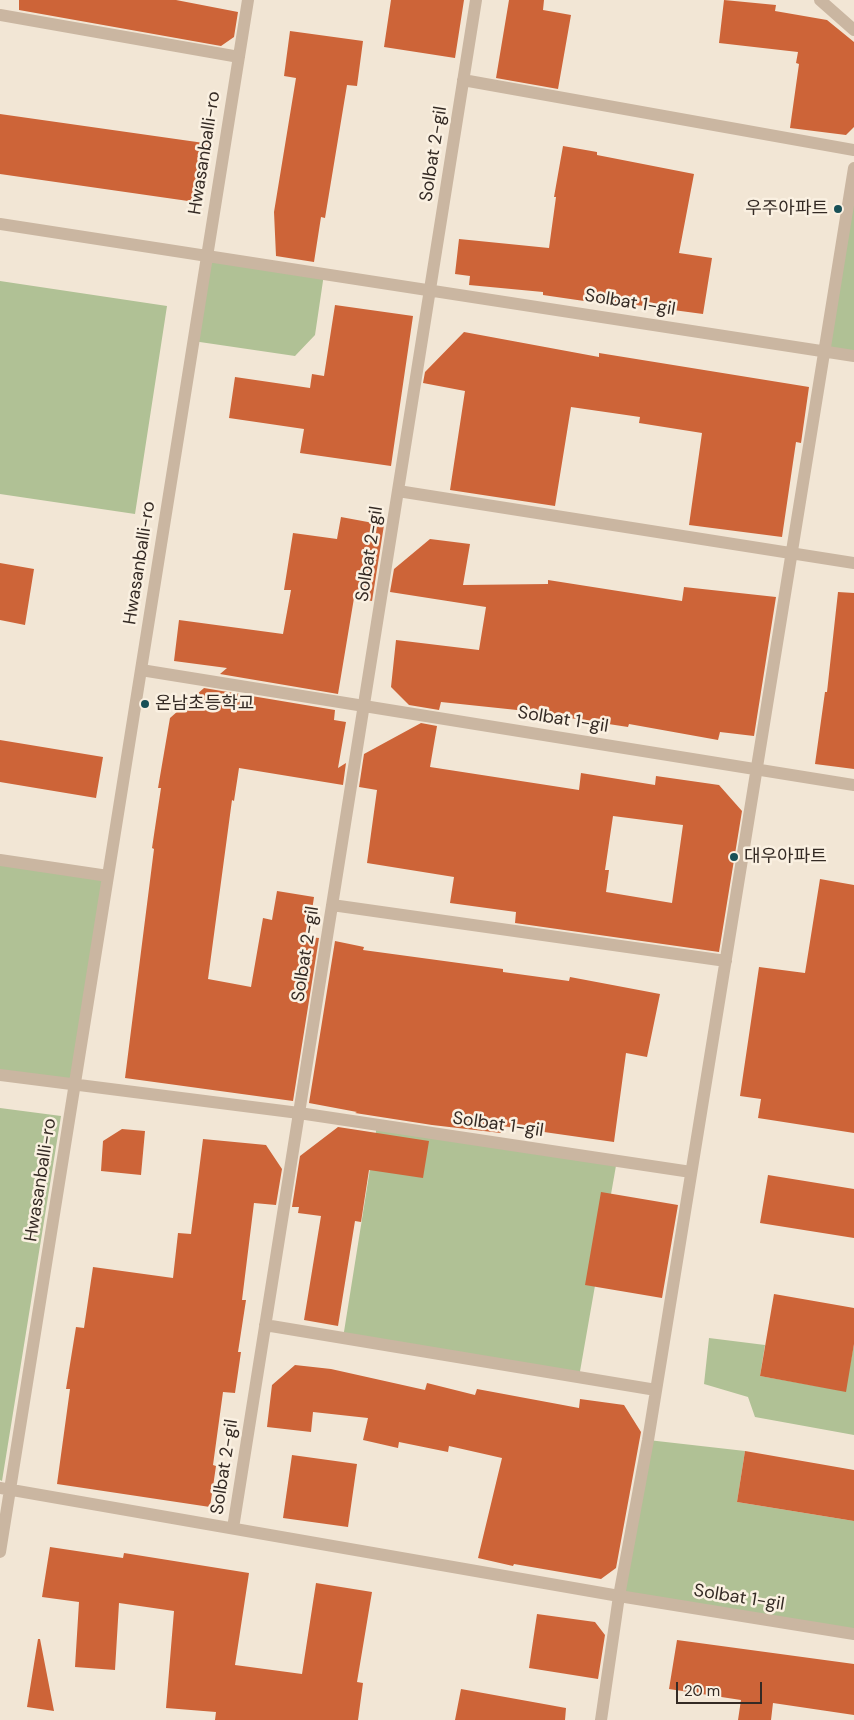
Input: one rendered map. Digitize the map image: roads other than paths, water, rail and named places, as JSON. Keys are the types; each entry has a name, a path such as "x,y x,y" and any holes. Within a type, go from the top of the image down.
{"street":[{"name":"Hwasanballi-ro","path":"0,1552 5,1489 108,876 248,0"},
{"name":"Solbat 2-gil","path":"476,0 233,1528 619,1596"},
{"path":"820,0 854,30"},
{"path":"0,14 238,57"},
{"path":"463,80 854,150"},
{"path":"601,1720 619,1596 656,1390 854,168"},
{"path":"0,224 207,256"},
{"name":"Solbat 1-gil","path":"207,256 854,356"},
{"path":"398,491 854,563"},
{"name":"Solbat 1-gil","path":"141,670 854,785"},
{"path":"0,860 108,876"},
{"path":"332,905 726,961"},
{"path":"0,1075 299,1113"},
{"name":"Solbat 1-gil","path":"299,1113 691,1172"},
{"path":"265,1325 656,1390"},
{"path":"5,1489 233,1528"},
{"name":"Solbat 1-gil","path":"619,1596 854,1634"}],"place":[{"name":"우주아파트","path":"838,209"},
{"name":"온남초등학교","path":"145,704"},
{"name":"대우아파트","path":"734,857"}]}
